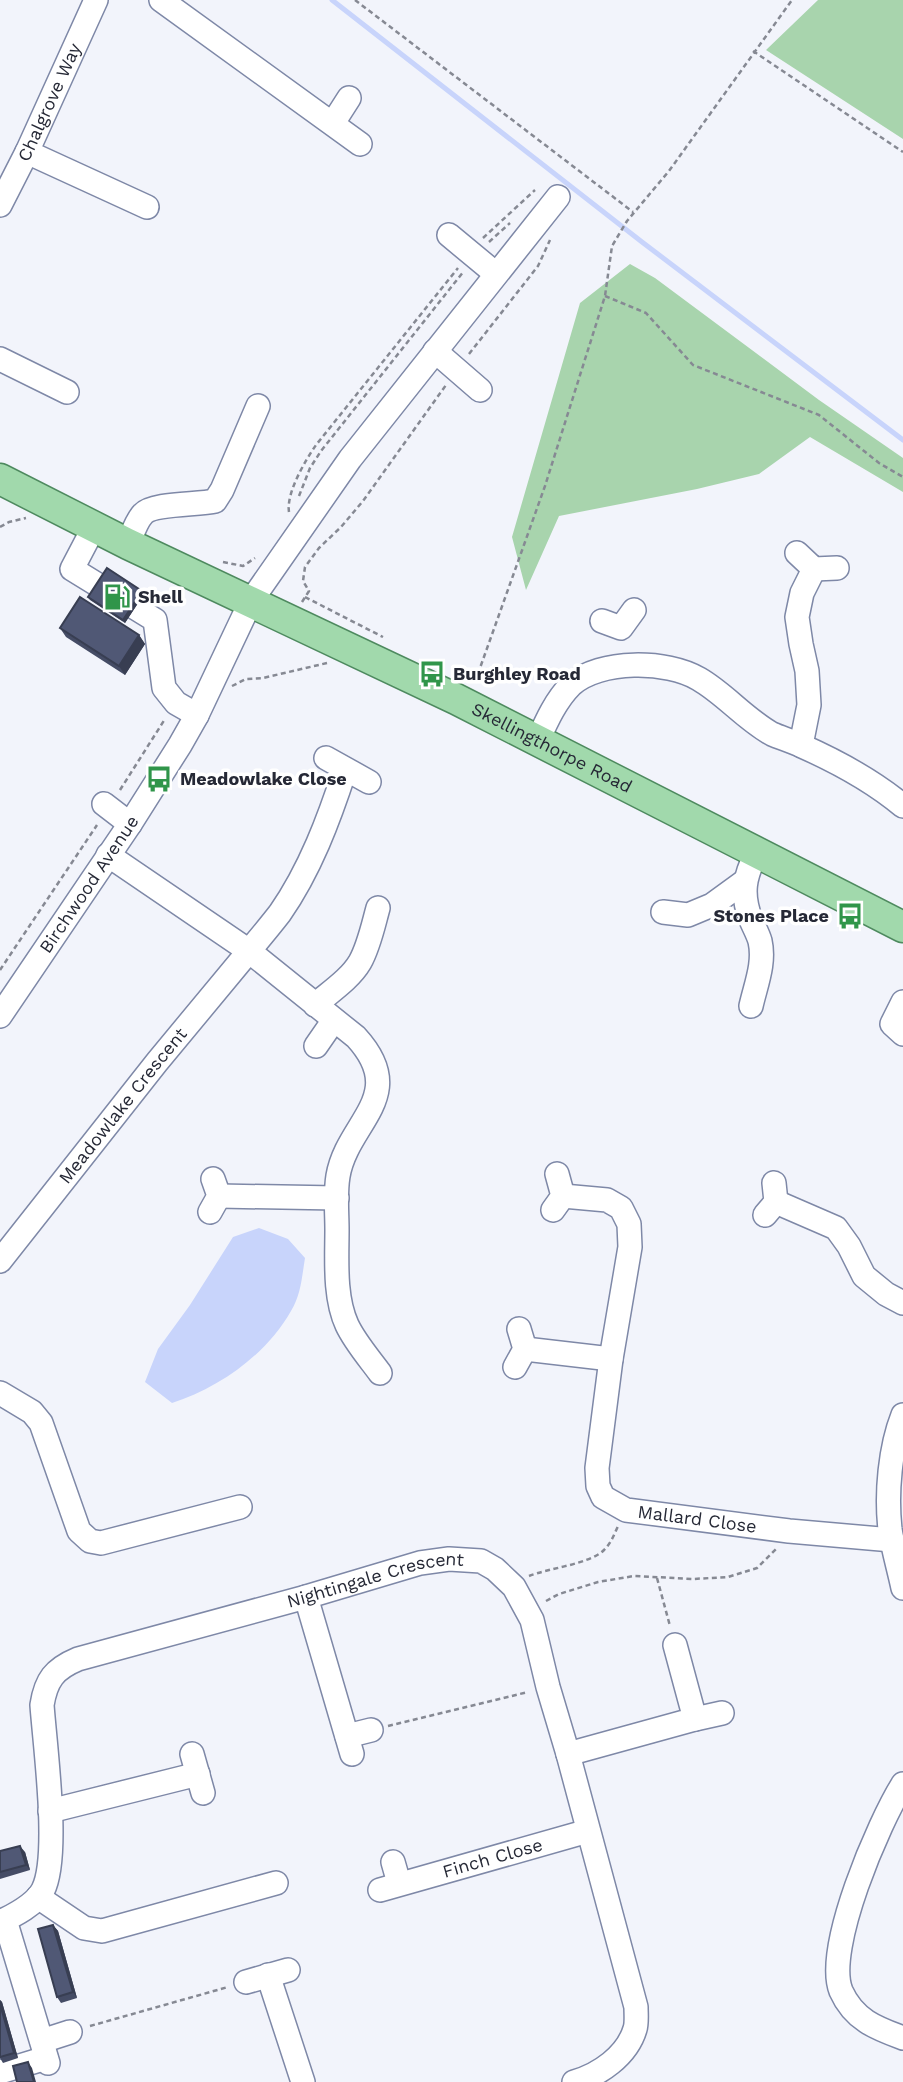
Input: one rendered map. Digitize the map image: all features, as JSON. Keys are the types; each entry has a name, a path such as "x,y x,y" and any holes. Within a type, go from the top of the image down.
{"main road":[{"name":"Skellingthorpe Road","path":"4,488 94,527 467,705 903,926"}],"street":[{"name":"Chalgrove Way","path":"0,205 96,0"},
{"path":"161,0 360,144"},
{"path":"333,123 349,98"},
{"path":"27,152 147,207"},
{"name":"Birchwood Avenue","path":"0,1016 180,745 251,601 350,459 558,197"},
{"path":"449,235 496,274"},
{"path":"435,351 480,390"},
{"path":"0,359 67,392"},
{"path":"128,544 142,514 151,508 201,504 215,500 222,490 258,406"},
{"path":"94,527 72,569 155,620 164,688 176,703 197,715"},
{"path":"797,553 814,569 837,568"},
{"path":"801,746 810,705 797,617 802,593 814,569"},
{"path":"619,620 626,666"},
{"path":"538,740 560,697 573,683 592,672 649,665 674,669 698,678 771,733 856,773 903,806"},
{"name":"Meadowlake Crescent","path":"0,1261 157,1062 281,912 310,861 329,819 336,764 369,782"},
{"path":"107,806 130,824"},
{"path":"751,1006 762,965 760,940 744,898 745,881 757,852"},
{"path":"108,855 249,951 356,1037 375,1063 378,1080 374,1101 369,1115 344,1156 338,1175 337,1287 346,1324 380,1373"},
{"path":"663,912 688,915 712,905 745,881"},
{"path":"315,1005 359,963 371,935 378,908"},
{"path":"903,1002 892,1024 903,1034"},
{"path":"316,1046 334,1020"},
{"name":"Mallard Close","path":"557,1193 607,1200 621,1208 629,1224 630,1247 611,1359 597,1468 598,1486 603,1497 626,1510 789,1531 892,1540"},
{"path":"214,1196 337,1198"},
{"path":"772,1200 836,1228 849,1246 864,1276 886,1294 903,1303"},
{"path":"520,1348 611,1359"},
{"path":"0,1393 32,1412 41,1423 79,1531 90,1541 101,1544 240,1507"},
{"path":"903,1415 895,1435 890,1476 890,1526 903,1588"},
{"name":"Nightingale Crescent","path":"38,1897 49,1875 51,1851 42,1705 44,1690 61,1666 419,1563 449,1559 481,1561 495,1569 514,1587 532,1620 636,2007 636,2028 627,2046 607,2066 589,2078 574,2082"},
{"path":"306,1597 350,1745 372,1730"},
{"path":"675,1645 695,1719"},
{"path":"568,1754 723,1713"},
{"path":"50,1811 197,1773"},
{"path":"903,1784 863,1863 839,1951 837,1970 840,1989 850,2008 874,2028 903,2038"},
{"name":"Finch Close","path":"391,1878 588,1831"},
{"path":"46,2054 2,1921 38,1897 85,1928 102,1931 276,1883"},
{"path":"246,1982 278,1973 303,2082"},
{"path":"0,2072 46,2054 70,2032"}],"path":[{"path":"355,0 633,212"},
{"path":"467,705 545,486 605,296 612,246 617,235 669,171 792,0"},
{"path":"753,51 903,152"},
{"path":"298,498 310,468 321,451 492,228 535,190"},
{"path":"294,509 289,512 288,505 304,464 316,445 473,255 512,222"},
{"path":"605,296 646,313 694,365 819,415 879,463 903,477"},
{"path":"305,597 309,591 303,581 305,567 318,548"},
{"path":"222,562 243,566 260,554"},
{"path":"228,688 246,679 263,678 336,661"},
{"path":"0,970 170,712"},
{"path":"514,1587 542,1570 595,1557 612,1541 626,1510"},
{"path":"527,1611 559,1594 598,1582 634,1576 728,1577 757,1568 778,1548 789,1531"},
{"path":"657,1578 675,1645"},
{"path":"372,1730 548,1687"},
{"path":"70,2032 246,1982"}],"green space":[{"path":"818,0 903,0 903,139 766,50"},
{"path":"630,264 655,278 819,400 903,458 903,492 810,437 759,474 559,516 526,590 512,537 580,303"}],"water":[{"path":"259,1228 288,1239 305,1258 301,1285 294,1305 281,1327 240,1368 190,1397 172,1403 145,1382 158,1349 190,1305 233,1237"}],"building":[{"name":"Shell","path":"107,568 142,591 123,620 88,597"},
{"path":"80,597 139,635 119,666 60,628"},
{"path":"20,1846 26,1865 0,1872 0,1851"},
{"path":"53,1925 73,1992 57,1997 38,1929"},
{"path":"0,2004 14,2053 0,2057"},
{"path":"28,2062 34,2082 17,2082 13,2066"}],"waterway":[{"path":"332,0 642,242 903,440"}],"place":[{"name":"Shell","path":"117,597"},
{"name":"Burghley Road","path":"432,674"},
{"name":"Meadowlake Close","path":"159,779"},
{"name":"Stones Place","path":"850,916"}]}
